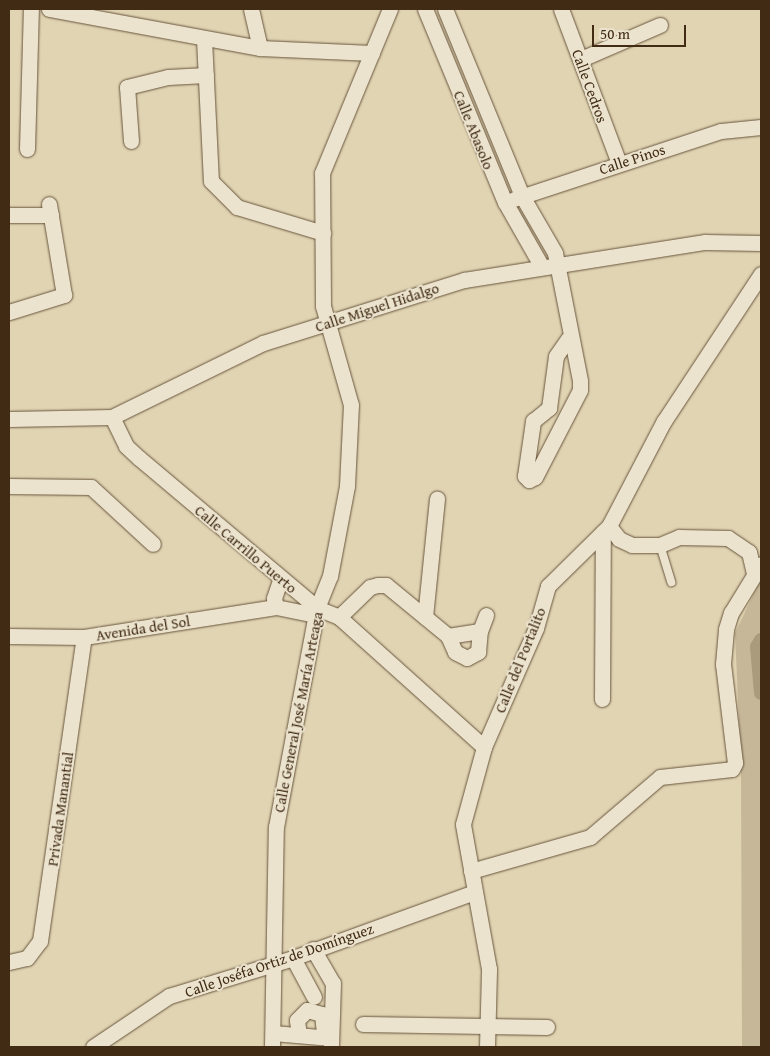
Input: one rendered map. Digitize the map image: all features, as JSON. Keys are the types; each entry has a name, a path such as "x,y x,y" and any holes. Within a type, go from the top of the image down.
{"street":[{"path":"27,149 31,9"},
{"path":"49,9 260,48 372,53"},
{"path":"251,9 260,48"},
{"name":"Calle General José María Arteaga","path":"272,1040 276,827 317,611 330,576 347,486 351,406 323,306 322,173 390,9"},
{"name":"Calle Abasolo","path":"425,9 504,202 541,265"},
{"name":"Calle Abasolo","path":"445,9 522,196 547,238 557,262 568,339 580,390 535,477 529,480 525,476 533,421 549,408 556,356 568,339"},
{"name":"Calle Cedros","path":"561,9 619,163"},
{"path":"581,59 660,25"},
{"path":"204,39 211,181 220,194 237,207 323,233"},
{"path":"131,141 127,87 168,77 206,75"},
{"name":"Calle Pinos","path":"504,202 721,131 761,128"},
{"path":"484,157 503,150"},
{"path":"9,215 50,209 64,295 9,312"},
{"path":"531,247 547,238"},
{"name":"Calle Miguel Hidalgo","path":"9,419 112,417 197,371 263,343 464,280 557,262 705,242 761,244"},
{"name":"Calle del Portalito","path":"487,1047 489,968 463,824 484,747 536,628 548,586 606,529 664,421 761,274"},
{"name":"Calle Carrillo Puerto","path":"112,417 126,446 317,611 339,617 484,747"},
{"path":"9,486 91,487 153,544"},
{"path":"425,617 437,499"},
{"path":"471,871 590,837 660,777 732,769 735,763 723,664 726,629 758,569 749,552 728,538 679,537 660,545 632,545 619,540 606,529"},
{"path":"602,699 606,529"},
{"path":"276,608 274,598 281,578"},
{"path":"339,617 370,587 386,585 448,636 455,652 467,658 478,652 480,631 486,615"},
{"name":"Avenida del Sol","path":"9,636 84,637 276,608 317,611"},
{"path":"448,636 480,631"},
{"name":"Privada Manantial","path":"9,962 27,958 40,941 84,637"},
{"name":"Calle Joséfa Ortiz de Domínguez","path":"93,1047 169,996 274,962 294,958 313,949 474,892"},
{"path":"313,949 325,973 333,983 316,1041"},
{"path":"294,958 310,1006 326,1023 316,1041"},
{"path":"316,1041 296,1025 310,1006 325,973"},
{"path":"273,1010 310,1006"},
{"path":"363,1024 489,1023 547,1027"},
{"path":"272,1040 316,1041"}],"lane":[{"path":"660,545 671,582"}],"shaded area":[{"path":"761,579 761,1047 742,1047 741,769 735,633"}],"waterway":[{"path":"761,640 757,647 761,693"}]}
